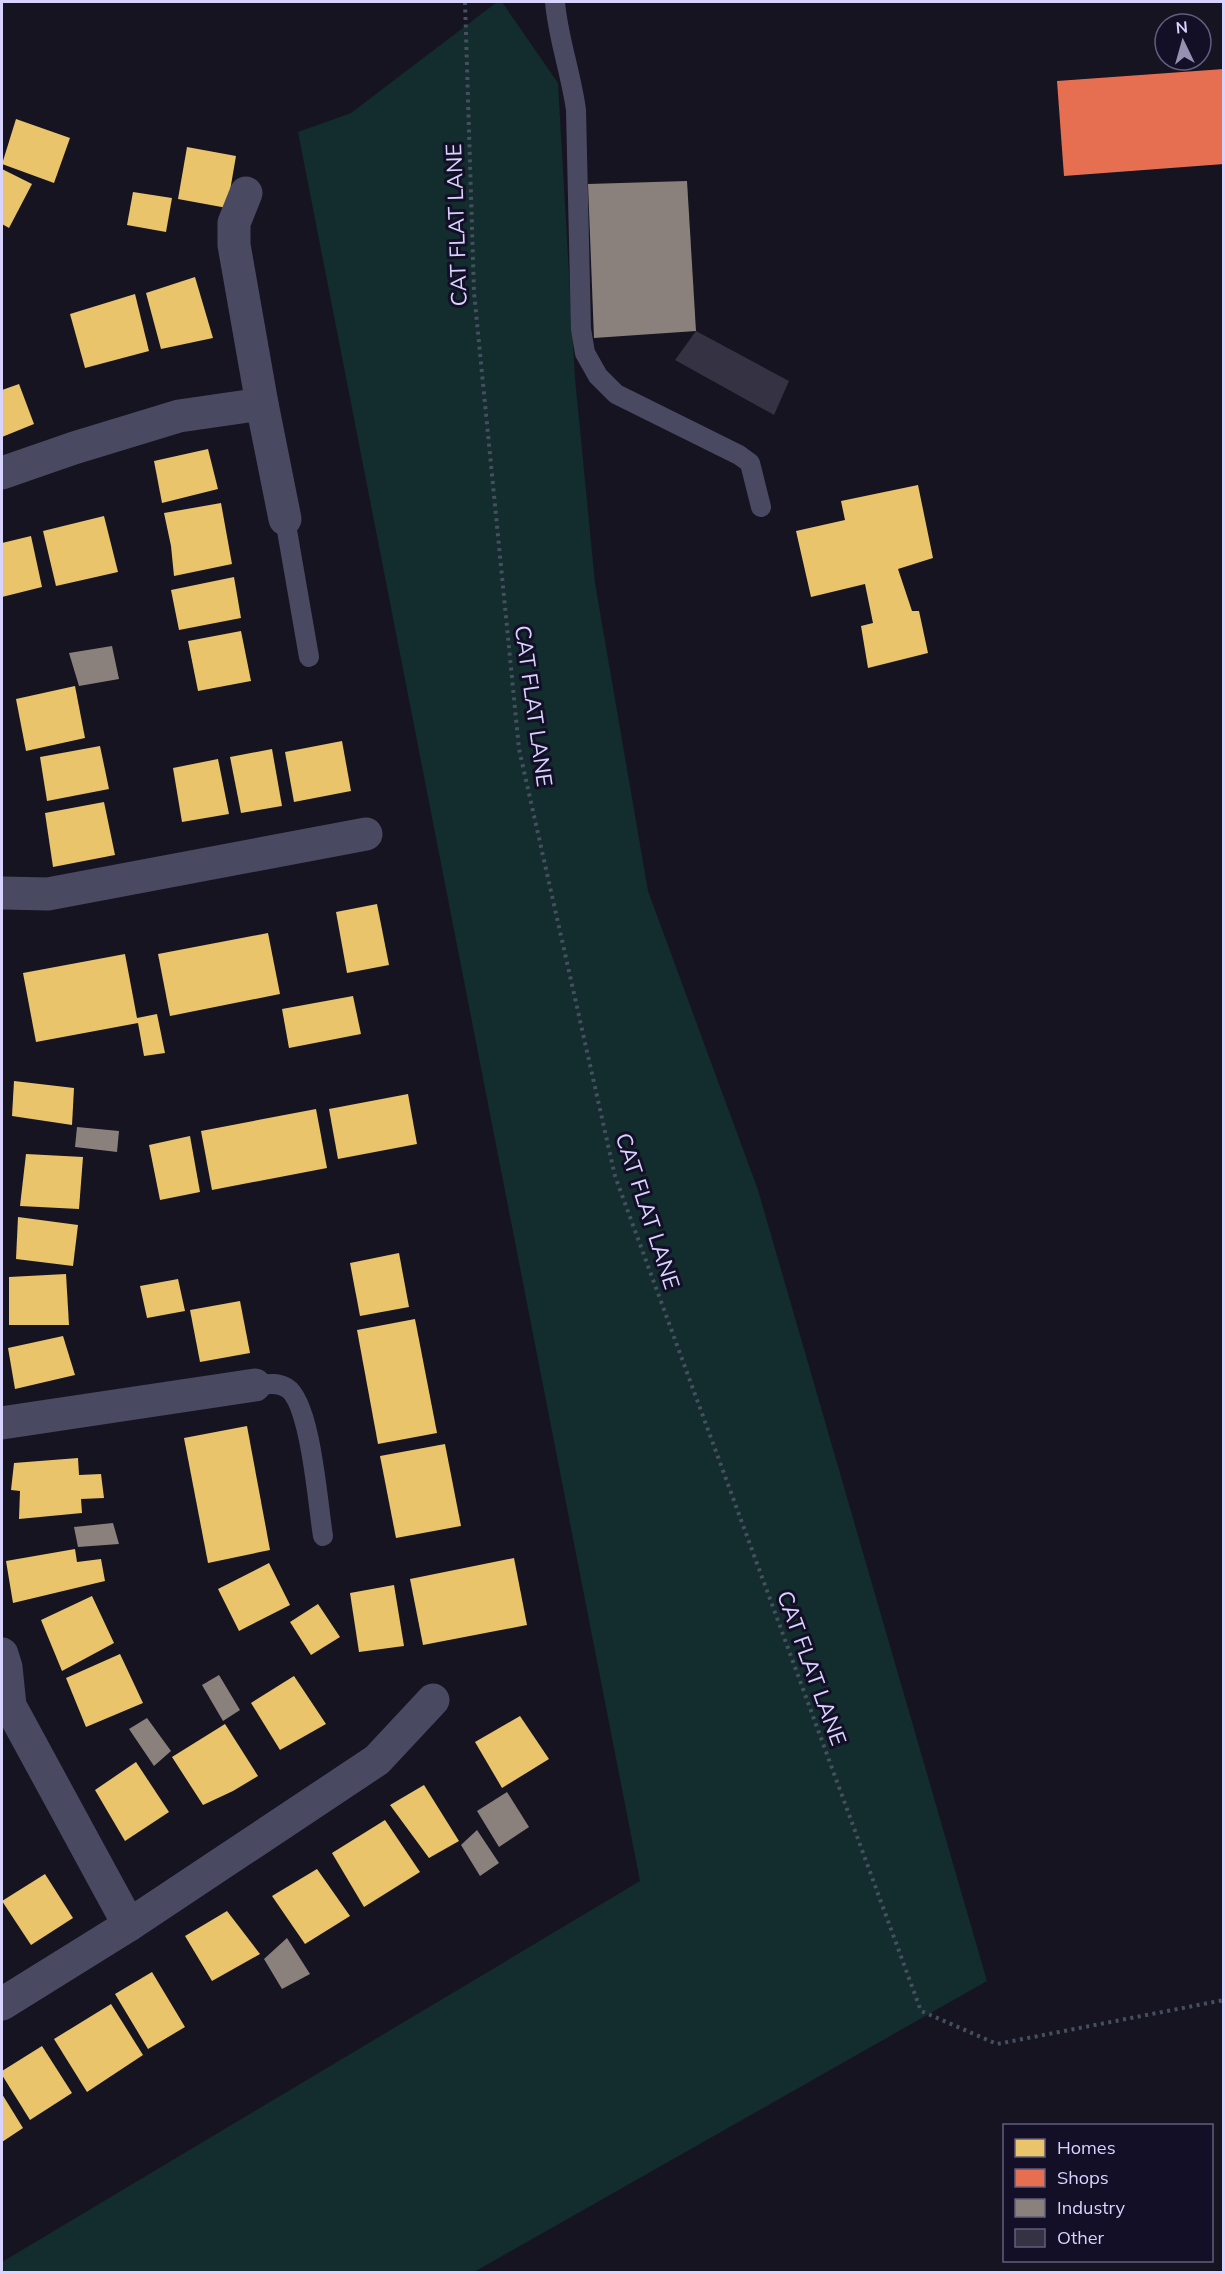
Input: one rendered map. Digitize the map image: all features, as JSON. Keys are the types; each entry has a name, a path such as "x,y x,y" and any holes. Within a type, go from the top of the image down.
{"street":[{"path":"246,193 234,223 234,245 285,519"},
{"path":"2,473 178,416 262,404"},
{"path":"2,896 48,894 366,834"},
{"path":"2,1423 255,1385"},
{"path":"2,1654 6,1667 6,1706 129,1925"},
{"path":"2,2004 129,1925 377,1760 433,1700"}],"lane":[{"path":"555,2 557,24 573,84 576,110 581,329 585,353 598,376 616,394 739,455 750,463 761,507"},
{"path":"285,519 309,657"},
{"path":"255,1385 275,1383 289,1389 300,1407 316,1475 323,1536"}],"path":[{"name":"CAT FLAT LANE","path":"465,2 474,292 519,748 615,1176 921,2011 997,2044 1224,2000"}],"green space":[{"path":"497,2 502,2 558,83 575,378 595,583 648,891 758,1190 987,1981 474,2272 2,2272 2,2262 640,1881 298,132 351,113"}],"building: Homes":[{"path":"16,119 70,138 54,183 2,164"},
{"path":"187,147 236,156 227,208 178,199"},
{"path":"2,169 32,184 9,228 2,224"},
{"path":"133,192 172,198 166,232 127,225"},
{"path":"195,277 213,338 161,349 146,293"},
{"path":"135,294 149,351 85,368 70,314"},
{"path":"19,384 34,424 2,437 2,390"},
{"path":"208,449 218,489 162,503 154,461"},
{"path":"918,485 933,558 898,569 912,611 919,611 928,653 868,668 861,626 873,623 865,584 811,597 796,531 845,520 841,501"},
{"path":"221,503 232,564 174,576 164,513"},
{"path":"104,516 118,572 56,586 43,531"},
{"path":"31,536 42,587 2,597 2,543"},
{"path":"234,577 241,618 179,630 171,590"},
{"path":"241,631 251,681 198,691 188,641"},
{"path":"75,686 85,738 26,751 16,699"},
{"path":"342,741 351,791 294,802 285,752"},
{"path":"100,746 109,789 47,801 40,757"},
{"path":"272,749 282,806 241,813 230,757"},
{"path":"218,759 229,814 182,822 173,768"},
{"path":"104,802 115,855 53,867 45,813"},
{"path":"377,904 389,965 347,973 336,912"},
{"path":"268,933 280,994 170,1016 158,954"},
{"path":"125,954 137,1018 157,1014 165,1053 144,1056 138,1023 36,1042 23,973"},
{"path":"353,996 361,1034 289,1048 282,1009"},
{"path":"14,1081 74,1088 72,1125 12,1116"},
{"path":"408,1094 417,1144 338,1159 329,1109"},
{"path":"316,1109 327,1168 212,1190 201,1131"},
{"path":"190,1136 200,1192 160,1200 149,1145"},
{"path":"26,1154 83,1157 79,1209 20,1206"},
{"path":"18,1217 78,1225 73,1266 16,1259"},
{"path":"399,1253 409,1307 360,1316 350,1263"},
{"path":"66,1274 69,1325 9,1325 9,1277"},
{"path":"178,1279 185,1311 147,1318 140,1286"},
{"path":"240,1301 250,1353 200,1362 190,1310"},
{"path":"415,1319 437,1433 378,1444 357,1330"},
{"path":"63,1336 75,1375 15,1389 8,1348"},
{"path":"247,1426 270,1550 208,1563 184,1438"},
{"path":"445,1444 461,1526 396,1538 380,1456"},
{"path":"78,1458 79,1475 101,1474 104,1498 81,1499 82,1513 19,1519 20,1491 11,1490 14,1463"},
{"path":"75,1549 77,1562 101,1559 105,1581 13,1603 6,1561"},
{"path":"514,1558 527,1625 423,1645 410,1579"},
{"path":"269,1563 290,1605 239,1631 218,1589"},
{"path":"394,1585 404,1646 359,1652 350,1593"},
{"path":"92,1596 114,1643 62,1671 41,1620"},
{"path":"318,1604 340,1637 311,1655 290,1622"},
{"path":"120,1654 143,1703 86,1727 66,1678"},
{"path":"294,1676 326,1724 280,1750 251,1703"},
{"path":"520,1716 549,1759 502,1788 475,1742"},
{"path":"225,1724 258,1776 203,1805 172,1757"},
{"path":"136,1762 169,1812 125,1841 95,1790"},
{"path":"424,1785 459,1841 429,1858 390,1805"},
{"path":"385,1820 420,1872 364,1907 332,1853"},
{"path":"317,1869 350,1916 305,1944 272,1896"},
{"path":"45,1874 73,1918 31,1945 2,1901"},
{"path":"227,1911 260,1954 212,1981 185,1936"},
{"path":"152,1972 185,2027 148,2049 115,1994"},
{"path":"111,2004 143,2055 87,2092 54,2039"},
{"path":"42,2046 72,2093 30,2120 2,2075 2,2071"},
{"path":"2,2094 23,2128 2,2142"}],"building: Shops":[{"path":"1224,69 1224,164 1064,176 1057,81 1213,72 1213,70"}],"building: Industry":[{"path":"687,181 696,331 594,338 588,184"},
{"path":"112,646 119,679 79,686 69,653"},
{"path":"77,1127 119,1131 117,1152 75,1147"},
{"path":"113,1523 119,1544 78,1547 74,1527"},
{"path":"219,1675 240,1710 223,1721 202,1685"},
{"path":"147,1718 171,1751 154,1766 129,1729"},
{"path":"507,1792 529,1827 499,1847 477,1811"},
{"path":"477,1830 499,1863 480,1876 461,1845"},
{"path":"287,1938 310,1974 282,1989 264,1959"}],"building: Other":[{"path":"696,331 789,381 774,415 675,360"}]}
